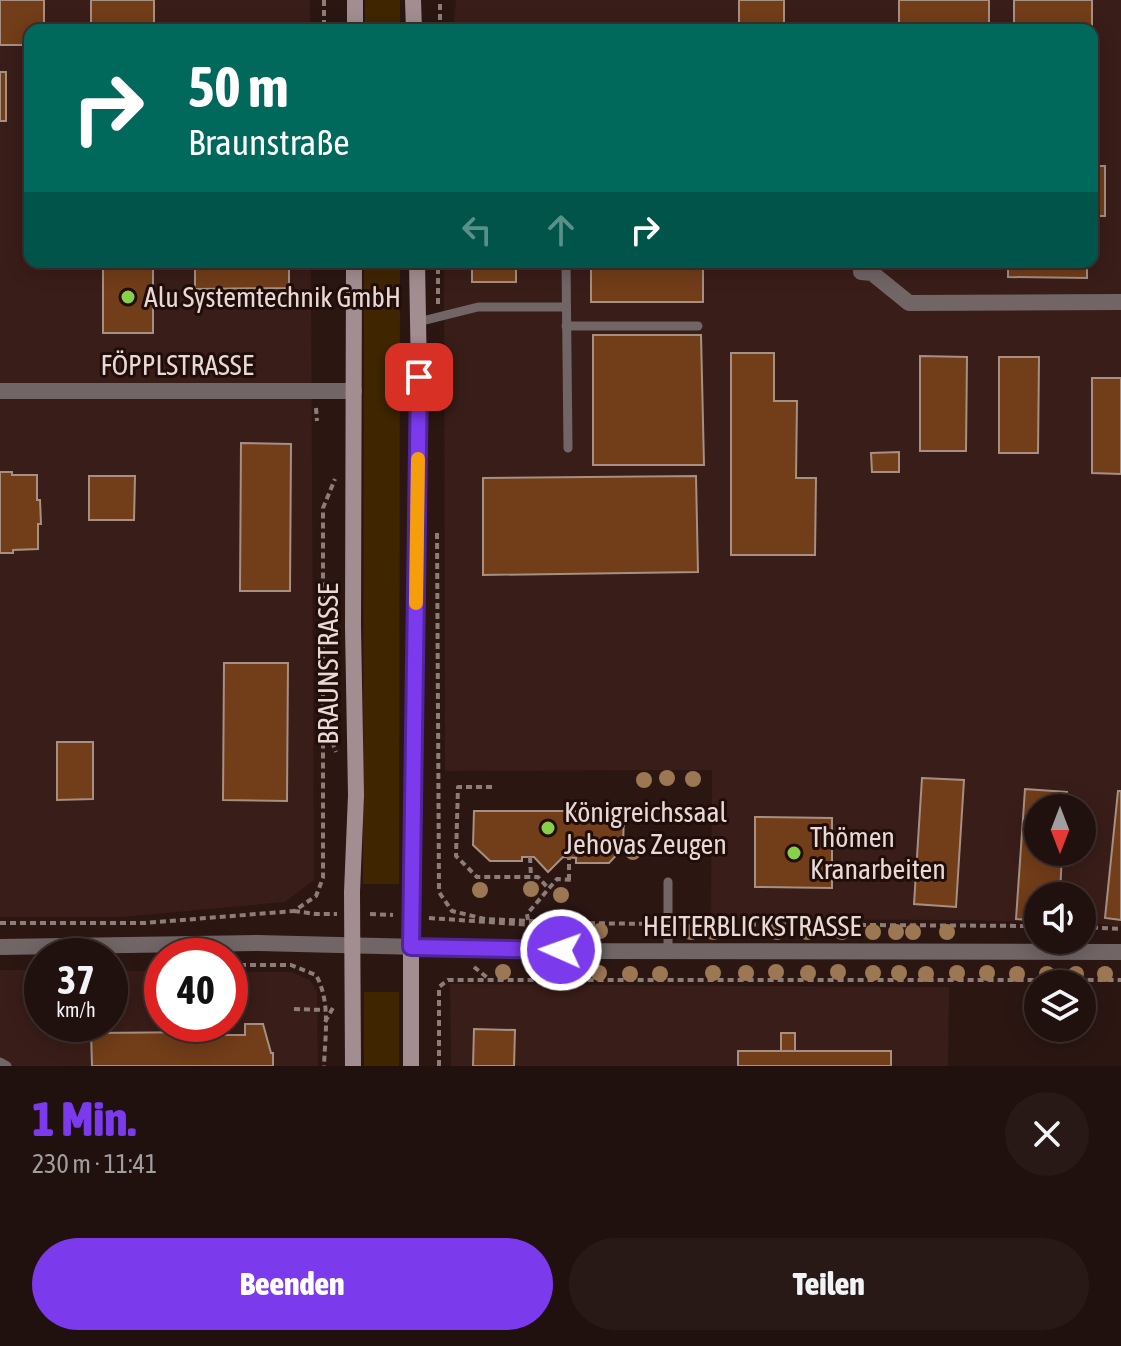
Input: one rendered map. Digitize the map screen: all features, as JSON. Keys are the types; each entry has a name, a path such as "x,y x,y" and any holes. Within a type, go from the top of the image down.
{"main road":[{"path":"355,0 355,24"},
{"path":"413,0 414,24"},
{"name":"BRAUNSTRASSE","path":"353,1066 356,795 353,642 354,268"},
{"path":"411,1066 417,268"}],"street":[{"path":"861,272 872,273 909,303 1121,302"},
{"name":"FÖPPLSTRASSE","path":"0,391 354,391"},
{"name":"HEITERBLICKSTRASSE","path":"0,947 258,943 668,952 1121,952"}],"lane":[{"path":"566,268 568,448"},
{"path":"418,322 478,307 566,307"},
{"path":"566,326 698,326"},
{"path":"668,882 668,952"},
{"path":"0,1062 7,1066"}],"path":[{"path":"324,0 324,24"},
{"path":"440,0 440,24"},
{"path":"438,268 438,316"},
{"path":"0,923 145,923 294,911 316,896 323,878 323,508 339,468"},
{"path":"437,533 439,892 452,911 485,919 575,923 1024,926"},
{"path":"492,787 458,787 456,856 477,877 538,877 549,889"},
{"path":"530,857 531,877"},
{"path":"528,920 527,914 557,879 571,880 569,857"},
{"path":"1096,928 1121,929"},
{"path":"248,965 291,965 316,975 324,990 324,1066"},
{"path":"439,1066 439,987 448,980 1121,980"},
{"path":"294,1009 325,1010"}],"shaded area":[{"path":"0,0 310,0 310,24 24,24 24,268 311,268 314,880 285,902 122,917 0,917"},
{"path":"365,0 400,0 400,24 365,24"},
{"path":"456,0 1121,0 1121,926 1096,924 1096,882 1024,882 1024,922 711,919 712,770 445,771 444,268 1098,268 1098,24 454,24"},
{"path":"364,268 400,268 399,884 363,884"},
{"path":"0,970 24,970 24,1042 128,1042 128,971 144,971 144,1042 248,1042 248,972 292,972 310,980 317,991 318,1066 0,1066"},
{"path":"450,984 949,987 948,1066 451,1066"},
{"path":"364,992 399,992 399,1066 364,1066"}],"building":[{"path":"0,0 44,0 44,24 24,24 24,45 0,45"},
{"path":"91,0 154,0 154,24 91,24"},
{"path":"739,0 784,0 784,24 739,24"},
{"path":"899,0 989,0 989,24 899,24"},
{"path":"1014,0 1092,0 1092,24 1014,24"},
{"path":"0,72 6,72 6,121 0,121"},
{"path":"1098,166 1105,166 1105,216 1098,216"},
{"name":"Alu Systemtechnik GmbH","path":"103,268 153,268 153,333 103,333"},
{"path":"195,268 289,268 289,288 195,289"},
{"path":"472,268 516,268 516,282 472,282"},
{"path":"591,268 703,268 703,302 591,302"},
{"path":"1008,268 1087,268 1087,278 1008,277"},
{"path":"593,335 701,335 704,465 593,465"},
{"path":"731,353 774,353 774,401 797,401 796,478 816,478 815,555 731,555"},
{"path":"920,356 967,357 966,451 920,451"},
{"path":"999,357 1039,357 1038,453 999,453"},
{"path":"1092,378 1121,378 1121,474 1092,473"},
{"path":"241,443 291,444 290,591 240,591"},
{"path":"899,452 899,472 872,472 871,453"},
{"path":"0,472 37,475 41,524 38,524 38,549 0,553"},
{"path":"89,476 135,476 134,520 89,520"},
{"path":"696,476 698,572 483,575 483,478"},
{"path":"224,663 288,663 287,801 223,800"},
{"path":"57,742 93,742 93,799 57,800"},
{"path":"922,778 964,780 956,907 914,904"},
{"path":"1025,789 1067,792 1067,794 1025,794"},
{"path":"1118,791 1121,791 1121,920 1105,918"},
{"path":"1024,803 1024,866 1061,866 1061,882 1024,882 1024,920 1016,919"},
{"name":"Königreichssaal Jehovas Zeugen","path":"474,811 624,811 623,848 609,863 576,863 576,858 563,857 548,872 534,857 522,857 522,861 490,861 473,845"},
{"name":"Thömen Kranarbeiten","path":"755,817 832,818 832,888 755,887"},
{"path":"248,1024 263,1024 273,1053 273,1066 92,1066 91,1042 128,1042 128,1033 144,1033 144,1042 248,1042"},
{"path":"474,1029 515,1030 514,1066 473,1066"},
{"path":"781,1033 795,1033 795,1051 781,1051"},
{"path":"738,1051 891,1051 891,1066 738,1066"}],"slow traffic":[{"path":"416,603 418,459"}],"place":[{"name":"Alu Systemtechnik GmbH","path":"128,297"},
{"name":"Königreichssaal Jehovas Zeugen","path":"548,828"},
{"name":"Thömen Kranarbeiten","path":"794,853"}],"route":[{"path":"419,377 411,947 561,950"}]}
